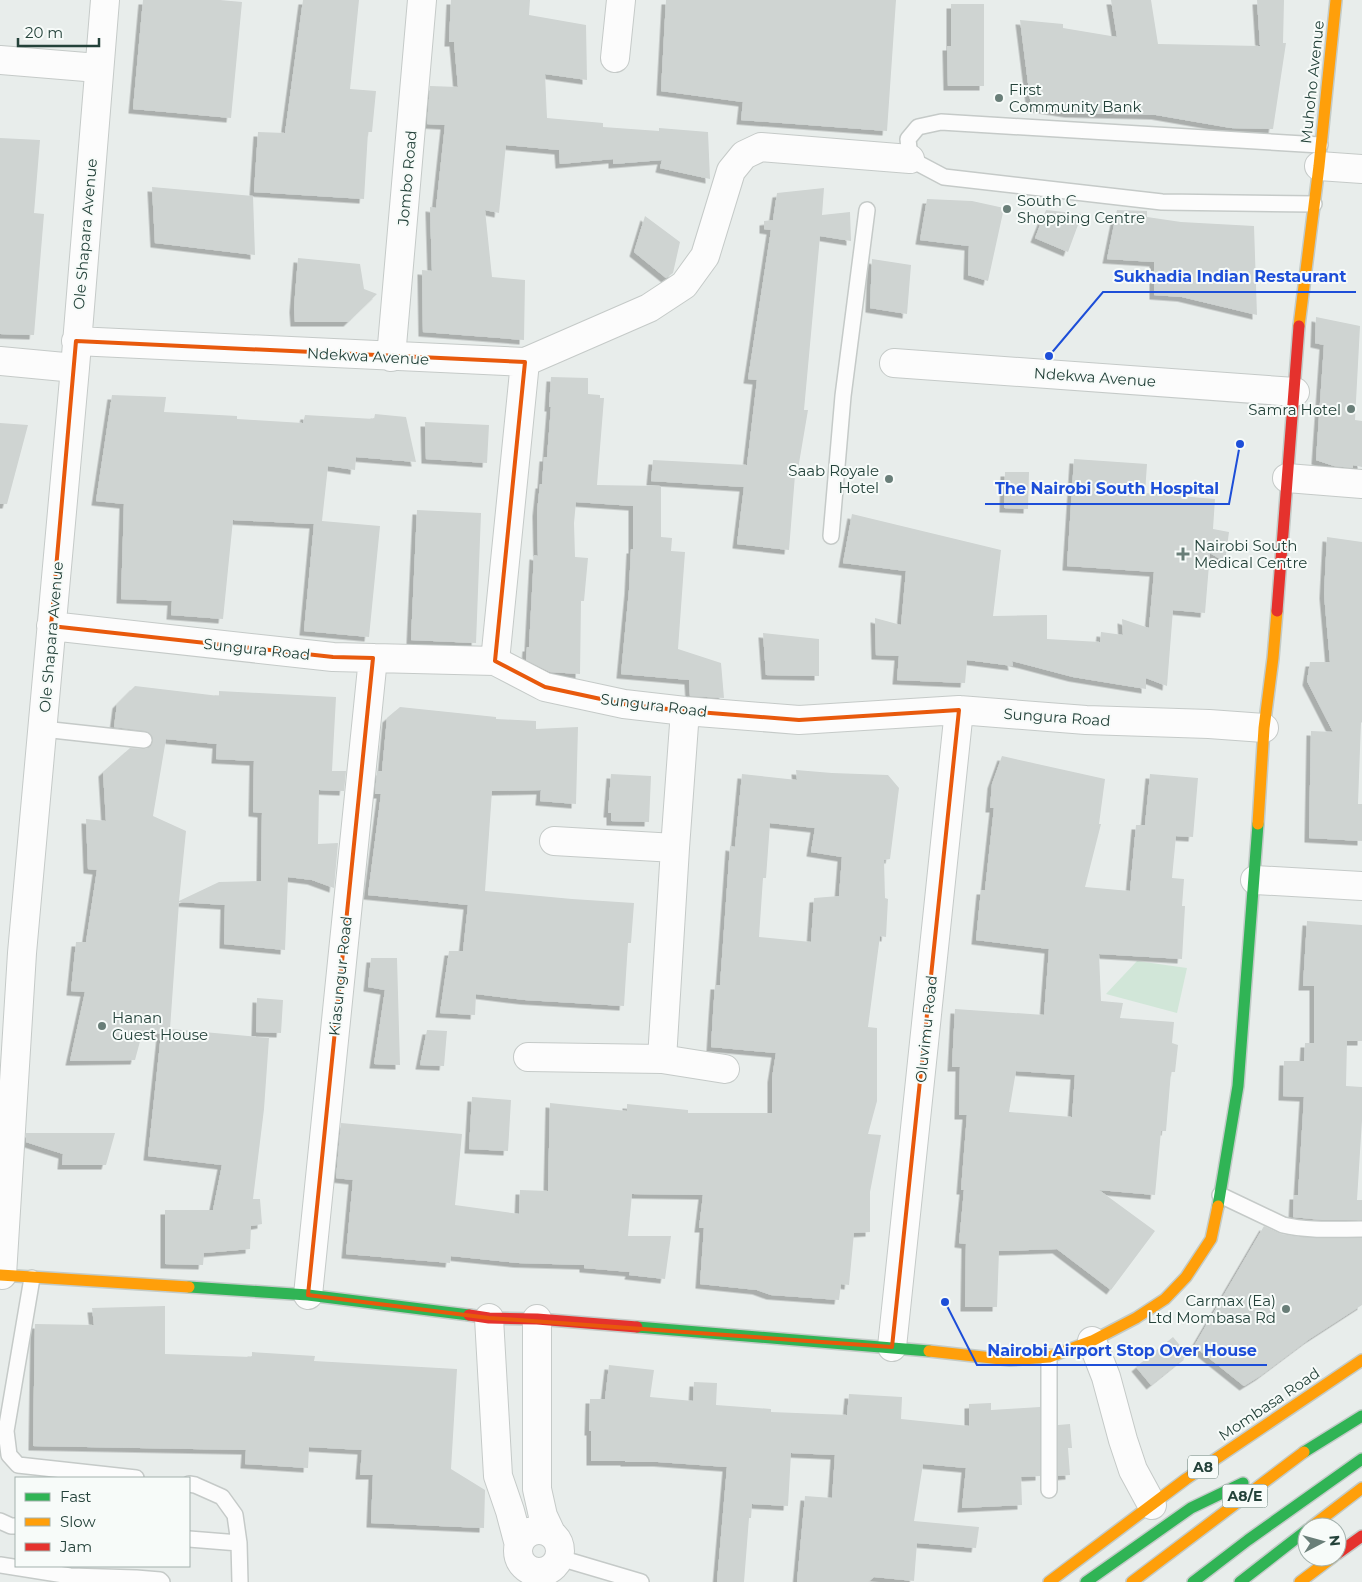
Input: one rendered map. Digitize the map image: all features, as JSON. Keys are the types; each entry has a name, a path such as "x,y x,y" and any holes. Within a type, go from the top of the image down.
{"main road":[{"name":"Muhoho Avenue","path":"1,1280 32,1278 308,1295 489,1318 537,1319 892,1347 1010,1360 1049,1357 1092,1341 1136,1318 1165,1299 1186,1277 1211,1238 1238,1086 1255,880 1264,728 1273,658 1298,335 1336,0"},
{"name":"Mombasa Road","path":"1049,1582 1186,1479 1362,1360"},
{"name":"A8/E","path":"1132,1582 1298,1456 1362,1416"},
{"path":"1086,1582 1191,1508 1298,1456"},
{"name":"A8/E","path":"1193,1582 1248,1540 1362,1459"},
{"path":"1324,1517 1362,1488"},
{"path":"1347,1547 1362,1536"},
{"path":"1240,1582 1297,1538"},
{"path":"1300,1582 1320,1567"}],"street":[{"name":"Ole Shapara Avenue","path":"1,1280 11,953 43,729 105,0"},
{"name":"Jombo Road","path":"391,357 422,0"},
{"path":"615,58 621,0"},
{"path":"0,60 98,68"},
{"name":"Ndekwa Avenue","path":"76,341 525,362 649,308 684,285 705,256 731,171 744,155 761,147 910,159"},
{"path":"1319,156 1362,169"},
{"path":"0,361 75,368"},
{"path":"495,661 525,362"},
{"name":"Ndekwa Avenue","path":"894,362 1295,392"},
{"path":"1287,478 1362,484"},
{"name":"Sungura Road","path":"51,626 334,657 495,661 545,687 624,704 685,711 799,720 959,710 1086,720 1209,724 1264,728"},
{"name":"Kiasungur Road","path":"308,1295 373,658"},
{"name":"Oluvimu Road","path":"892,1347 959,710"},
{"path":"662,1058 685,711"},
{"path":"554,841 675,848"},
{"path":"1255,880 1362,886"},
{"path":"528,1057 662,1058 725,1069"},
{"path":"489,1318 498,1476 519,1545 518,1555 520,1562 530,1571 538,1573 544,1572 556,1564 560,1558 560,1544 551,1533 543,1516 537,1489 537,1319"},
{"path":"1092,1341 1106,1377 1132,1470 1152,1505"},
{"path":"519,1545 530,1531 544,1530 551,1533"}],"lane":[{"path":"1314,204 1153,201 944,177 910,159 908,139 918,127 942,122 1319,156"},
{"path":"831,536 843,396 867,210"},
{"path":"43,729 144,740"},
{"path":"1220,1195 1282,1225 1306,1229 1362,1230"},
{"path":"32,1278 6,1431 9,1455 18,1465 127,1477"},
{"path":"1049,1357 1050,1490"},
{"path":"190,1484 222,1497 235,1515 240,1582"},
{"path":"0,1521 15,1526"},
{"path":"190,1539 238,1543"},
{"path":"560,1558 641,1582"},
{"path":"0,1565 15,1566"},
{"path":"23,1567 160,1580 162,1582"}],"highlighted area":[{"path":"76,341 525,362 495,661 545,687 624,704 685,711 799,720 959,710 892,1347 489,1318 308,1295 373,658 333,657 51,626"}],"green space":[{"path":"1137,961 1187,968 1177,1013 1106,994"}],"building":[{"path":"143,0 220,0 242,2 231,118 133,109"},
{"path":"303,0 359,0 350,89 376,91 372,132 368,132 364,199 254,192 258,132 285,133"},
{"path":"451,0 530,0 529,15 586,25 587,80 545,74 547,118 603,123 603,127 659,131 659,128 708,132 710,179 660,168 662,160 613,164 613,159 560,164 559,150 506,145 499,213 485,210 492,277 525,280 524,340 423,332 422,270 432,271 430,207 436,208 445,125 427,124 430,86 458,87 454,42 449,42"},
{"path":"666,0 896,0 887,131 741,120 743,102 661,91"},
{"path":"1111,0 1151,0 1158,44 1260,46 1257,0 1284,0 1283,43 1286,43 1273,129 1231,128 1156,115 1069,113 1031,107 1020,20 1063,24 1063,28 1117,37"},
{"path":"951,4 984,4 984,86 948,86 947,46 951,46"},
{"path":"0,138 40,140 34,213 44,214 34,335 0,334"},
{"path":"152,187 253,196 255,255 155,243"},
{"path":"824,188 822,215 850,212 851,241 820,236 804,410 808,410 797,475 795,475 789,550 737,544 744,487 651,481 653,460 747,465 757,380 748,379 771,230 764,229 764,221 773,220 777,193"},
{"path":"927,199 972,201 1004,208 988,281 968,275 969,246 920,240"},
{"path":"1046,210 1082,214 1068,252 1035,238"},
{"path":"1117,210 1147,211 1147,217 1181,222 1254,226 1257,315 1182,297 1154,295 1154,262 1107,259"},
{"path":"645,216 680,242 673,273 666,278 634,252"},
{"path":"298,258 360,264 364,289 377,294 348,322 295,322 294,308"},
{"path":"872,259 911,265 907,314 870,308"},
{"path":"1316,317 1360,326 1355,420 1362,421 1362,467 1353,465 1353,468 1334,466 1316,460 1324,345 1315,343"},
{"path":"551,377 588,378 588,394 600,395 600,398 604,398 597,485 661,486 661,537 672,538 671,551 685,552 678,649 721,663 724,698 690,696 689,680 621,674 631,549 633,549 633,506 576,502 574,523 575,557 588,558 584,601 581,601 580,674 550,672 526,660 527,647 529,647 534,555 538,556 537,512 544,457 547,457"},
{"path":"112,395 166,397 164,412 237,416 237,419 303,423 305,415 374,419 375,414 406,417 416,462 356,457 355,470 328,466 322,521 380,526 369,637 304,631 314,524 233,520 223,619 171,615 172,601 121,599 124,504 96,501"},
{"path":"425,422 489,425 487,463 426,459"},
{"path":"0,423 28,425 7,504 0,504"},
{"path":"1074,459 1147,464 1145,493 1215,499 1213,529 1229,532 1225,562 1210,553 1205,613 1173,610 1167,686 1146,678 1146,689 1073,677 1012,661 1013,666 967,660 965,683 897,680 899,656 876,655 875,618 901,625 906,571 843,563 852,514 1001,550 993,616 1047,615 1047,639 1100,642 1101,632 1123,635 1122,619 1149,628 1154,572 1067,566"},
{"path":"1005,472 1029,472 1028,509 1004,508"},
{"path":"417,510 481,513 476,643 411,640"},
{"path":"1327,537 1362,542 1362,723 1358,804 1362,804 1362,841 1309,838 1311,731 1333,732 1307,681 1310,662 1330,662 1324,594"},
{"path":"763,633 819,639 819,676 766,675"},
{"path":"135,686 219,696 219,691 336,697 332,771 346,771 344,791 319,790 318,844 338,843 334,888 312,880 288,877 285,950 224,944 225,905 179,902 170,1029 269,1038 264,1109 253,1199 260,1199 262,1224 251,1226 250,1249 204,1253 203,1265 165,1264 165,1210 213,1210 222,1165 148,1156 161,1034 143,1030 135,1060 70,1061 85,992 71,991 76,942 86,942 97,870 88,869 86,819 106,821 103,772 130,748 147,749 153,741 152,736 145,731 114,727 117,704","holes":["166,739 217,744 216,759 254,761 253,812 262,813 261,881 219,882 179,901 186,831 153,816"]},
{"path":"400,707 496,717 496,719 536,721 536,729 578,727 576,804 540,801 541,790 492,791 485,891 634,903 631,943 628,943 624,1006 525,1000 476,994 475,1015 440,1013 449,951 463,951 468,905 368,895 381,794 375,794 377,771 382,771 387,718"},
{"path":"1002,756 1105,779 1099,824 1101,824 1085,887 1130,891 1136,825 1145,825 1150,774 1198,778 1193,837 1176,836 1172,878 1184,879 1182,906 1185,906 1182,959 1099,954 1101,1001 1123,1003 1120,1018 1174,1022 1172,1043 1178,1045 1175,1072 1171,1072 1166,1131 1161,1131 1155,1195 1099,1190 1155,1231 1111,1290 1057,1249 999,1251 997,1307 965,1307 966,1244 959,1243 964,1190 961,1190 967,1115 959,1115 960,1067 952,1067 955,1009 1044,1015 1049,949 976,940 981,890 985,890 994,808 990,808 992,784","holes":["1016,1071 1075,1075 1072,1117 1009,1112"]},
{"path":"796,770 888,775 899,788 890,859 884,860 885,898 888,899 886,937 880,936 868,1027 877,1028 877,1101 868,1134 881,1135 870,1192 870,1232 854,1233 849,1285 841,1284 839,1300 771,1295 757,1290 700,1284 704,1228 699,1228 703,1195 632,1194 628,1236 671,1236 665,1279 629,1275 630,1272 584,1268 584,1265 518,1263 451,1256 450,1263 346,1254 353,1180 336,1178 341,1123 462,1134 455,1205 519,1214 520,1190 548,1191 550,1103 627,1111 627,1104 688,1110 688,1113 772,1113 772,1078 776,1053 711,1047 715,985 720,985 730,846 735,847 742,774 797,780","holes":["770,823 815,828 811,852 842,857 839,896 814,898 811,942 759,937 763,878 766,878"]},
{"path":"611,774 651,776 649,822 611,821 611,813 608,813"},
{"path":"1307,921 1362,925 1362,1041 1347,1041 1346,1086 1362,1087 1357,1200 1362,1200 1362,1220 1322,1220 1293,1217 1294,1195 1298,1195 1304,1097 1283,1096 1284,1061 1304,1061 1305,1043 1314,1043 1314,986 1303,986"},
{"path":"371,958 397,958 400,1065 374,1064 385,990 368,987"},
{"path":"257,998 283,1000 281,1033 256,1032"},
{"path":"427,1030 447,1031 444,1066 420,1065"},
{"path":"472,1097 511,1100 508,1151 469,1149"},
{"path":"26,1133 115,1133 106,1165 62,1165 63,1154 26,1142"},
{"name":"Carmax (Ea) Ltd Mombasa Rd","path":"1264,1226 1281,1234 1301,1237 1362,1238 1362,1305 1308,1340 1244,1386 1194,1346"},
{"path":"165,1306 165,1354 252,1357 252,1352 315,1356 314,1361 457,1369 451,1469 485,1490 484,1528 371,1523 373,1475 360,1475 362,1450 309,1447 308,1468 245,1464 246,1450 33,1446 35,1324 94,1325 92,1308"},
{"path":"1173,1337 1188,1355 1151,1385 1136,1367"},
{"path":"609,1365 654,1370 650,1397 693,1401 694,1382 717,1383 716,1405 771,1409 771,1412 847,1415 849,1394 902,1397 901,1419 969,1426 969,1404 991,1403 991,1410 1040,1407 1040,1476 1021,1477 1022,1505 962,1508 966,1468 923,1464 914,1521 979,1527 976,1548 917,1543 914,1581 874,1577 868,1582 797,1582 805,1496 832,1498 835,1455 791,1453 788,1506 752,1504 751,1518 749,1518 744,1582 717,1582 727,1467 658,1462 591,1461 591,1431 589,1431 590,1399 605,1399"},
{"path":"1070,1424 1072,1448 1068,1448 1070,1475 1058,1476 1058,1425"}],"traffic: fast":[{"path":"1218,1206 1238,1086 1258,824"},
{"path":"189,1287 308,1295 469,1315"},
{"path":"637,1327 929,1351"},
{"path":"1304,1452 1362,1416"},
{"path":"1193,1582 1248,1540 1362,1459"},
{"path":"1086,1582 1191,1508 1243,1483"},
{"path":"1240,1582 1297,1538"}],"traffic: slow":[{"path":"1299,326 1319,166 1336,0"},
{"path":"1258,824 1264,728 1277,611"},
{"path":"929,1351 1010,1360 1049,1357 1092,1341 1136,1318 1165,1299 1186,1277 1211,1239 1218,1206"},
{"path":"0,1275 189,1287"},
{"path":"1049,1582 1186,1479 1362,1360"},
{"path":"1132,1582 1304,1452"},
{"path":"1324,1517 1362,1488"},
{"path":"1300,1582 1320,1567"}],"traffic: jam":[{"path":"1277,611 1299,326"},
{"path":"469,1315 489,1318 537,1319 637,1327"},
{"path":"1347,1547 1362,1536"}],"place":[{"name":"First Community Bank","path":"999,98"},
{"name":"South C Shopping Centre","path":"1007,209"},
{"name":"Sukhadia Indian Restaurant","path":"1049,356"},
{"name":"Samra Hotel","path":"1351,409"},
{"name":"The Nairobi South Hospital","path":"1240,444"},
{"name":"Saab Royale Hotel","path":"889,479"},
{"name":"Nairobi South Medical Centre","path":"1183,554"},
{"name":"Hanan Guest House","path":"102,1026"},
{"name":"Nairobi Airport Stop Over House","path":"945,1302"},
{"name":"Carmax (Ea) Ltd Mombasa Rd","path":"1286,1309"}]}
